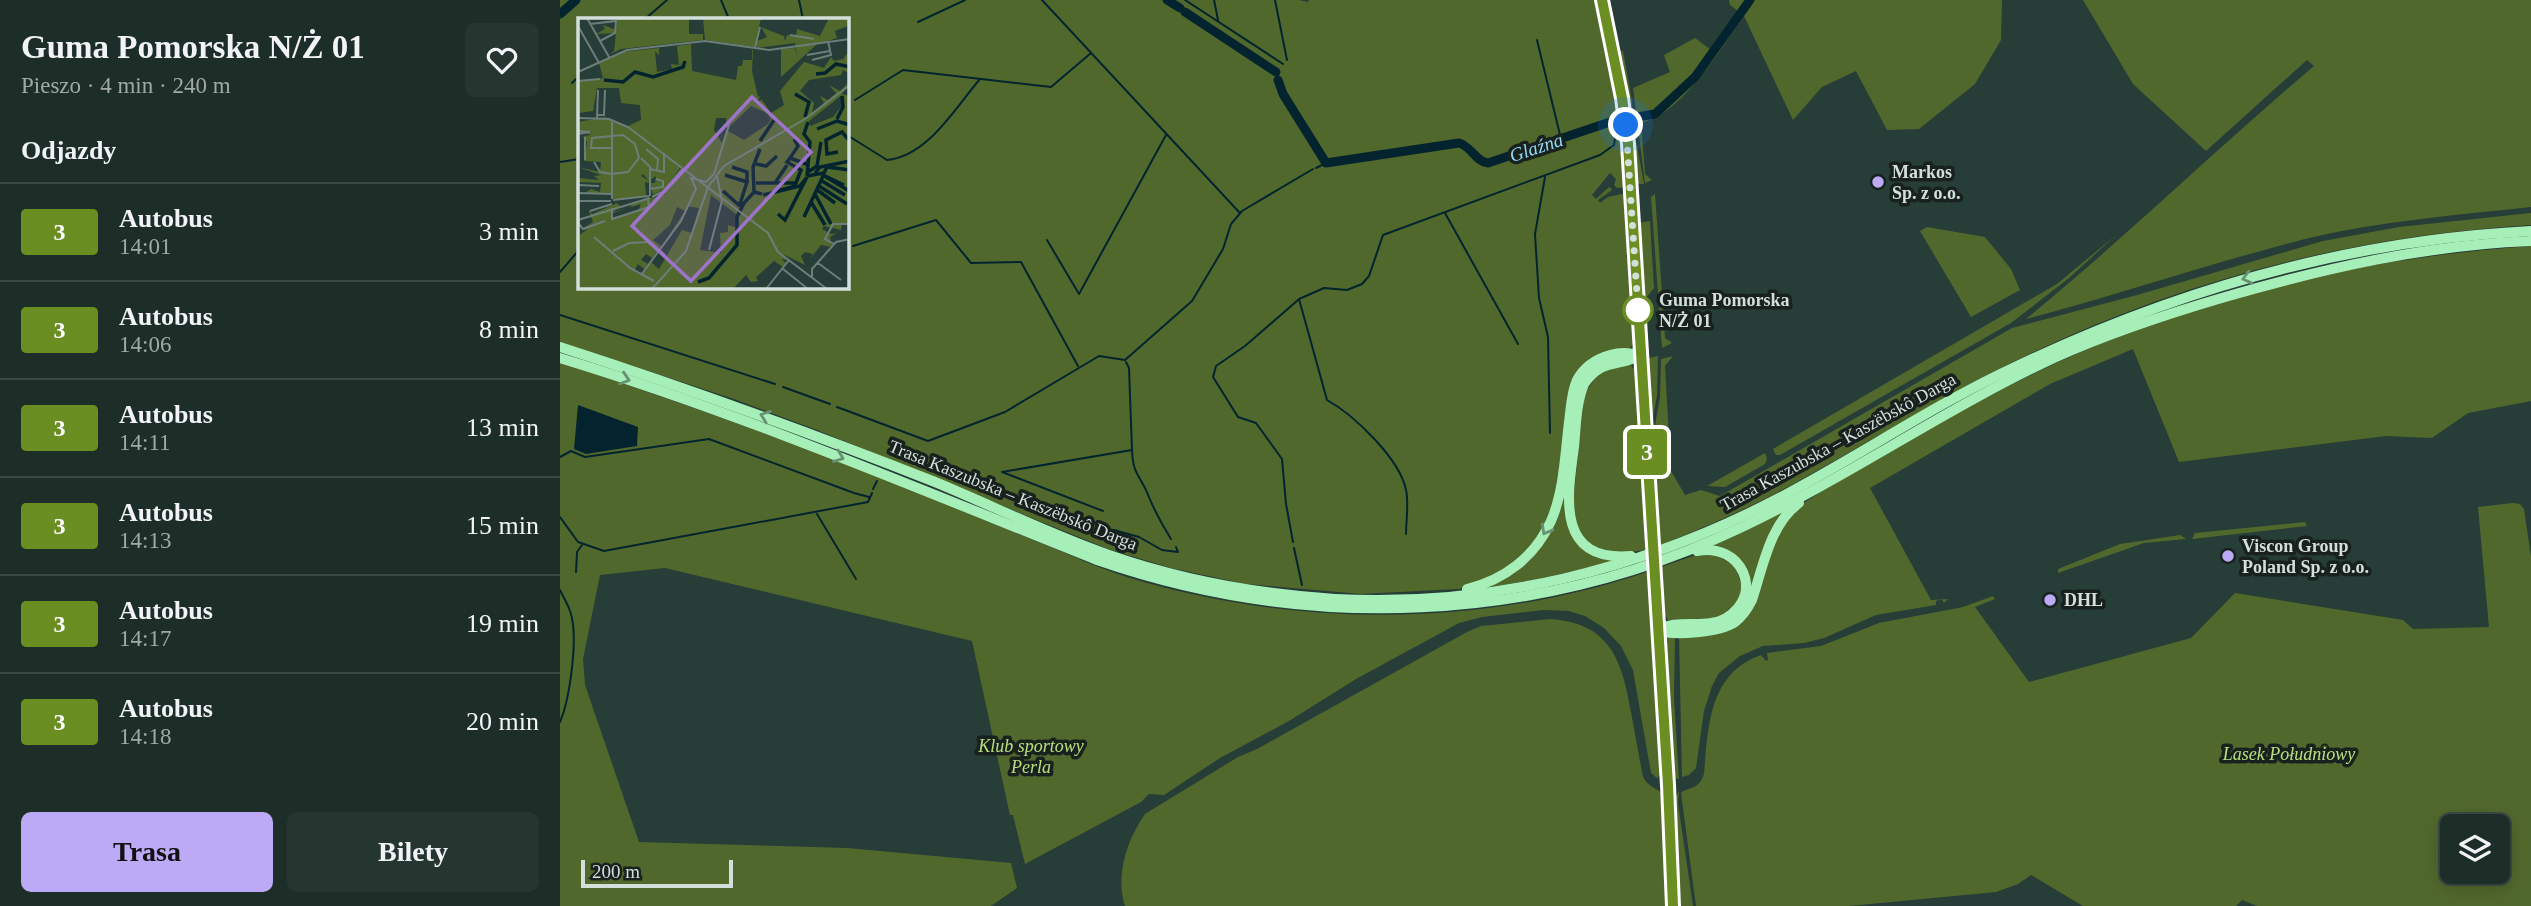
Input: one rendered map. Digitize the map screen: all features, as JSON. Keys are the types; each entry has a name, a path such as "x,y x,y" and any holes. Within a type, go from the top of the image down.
{"highway":[{"name":"Trasa Kaszubska – Kaszëbskô Darga","path":"560,347 778,421 937,483 1093,549 1154,569 1233,587 1306,597 1420,599 1508,590 1552,582 1668,548 1738,519 1781,497 2013,368 2089,333 2219,285 2320,260 2437,240 2531,231"},
{"name":"Trasa Kaszubska – Kaszëbskô Darga","path":"560,358 764,428 1138,575 1219,594 1292,604 1341,608 1446,606 1511,599 1598,582 1663,561 1742,527 2018,375 2093,341 2136,326 2327,269 2437,250 2531,241"},
{"path":"1420,599 1486,584 1510,571 1530,553 1550,523 1559,499 1573,392 1578,378 1592,362 1605,356 1633,352 1641,356"},
{"path":"1641,356 1604,365 1596,369 1584,384 1569,482 1568,511 1576,533 1591,548 1603,554 1631,556 1668,548"},
{"path":"1658,630 1665,633 1707,631 1734,622 1748,608 1783,518 1838,476"},
{"path":"1658,630 1665,625 1723,620 1739,606 1745,592 1744,574 1738,564 1719,551 1700,551 1663,561"}],"main road":[{"path":"1602,0 1625,120 1674,904"}],"green space":[{"path":"560,0 1600,0 1621,110 1626,187 1617,188 1614,185 1616,179 1610,173 1592,195 1596,199 1611,188 1612,190 1598,200 1600,203 1608,197 1626,193 1626,255 1632,274 1634,343 1629,349 1596,357 1555,500 1539,536 1507,570 1458,589 1361,594 1246,584 1171,568 1108,549 817,430 734,399 560,342"},
{"path":"1729,0 2002,0 2001,40 1975,84 1919,129 1887,130 1856,71 1822,87 1793,120 1744,16 1712,62 1686,93 1656,117 1641,123 1645,174 1652,180 1645,183 1633,88 1670,72 1664,55 1695,38 1711,50 1738,11 1730,5"},
{"path":"2083,0 2531,0 2531,207 2336,232 2238,257 2026,319 2314,66 2307,60 2206,151 2133,84"},
{"path":"1623,51 1644,184 1637,184 1633,179 1628,114 1617,59 1619,52"},
{"path":"1655,194 1665,338 1672,343 1662,348 1651,197"},
{"path":"2531,213 2531,225 2461,231 2322,254 2254,270 2121,314 1993,372 1769,497 1660,545 1653,436 1660,397 1661,359 1673,356 1665,366 1671,471 1685,495 1701,490 1720,496 2012,328 2323,241 2399,227"},
{"path":"1650,221 1654,288 1643,302 1636,223"},
{"path":"1927,227 1985,237 2011,269 2020,290 1971,317 1920,231"},
{"path":"2116,235 2069,278 2011,323 1776,455 1773,449 2057,284"},
{"path":"2531,246 2531,401 2468,413 2432,438 2386,436 2179,462 2133,349 2050,384 1870,488 1931,600 1941,599 1936,601 1936,605 1876,615 1824,638 1804,643 1763,646 1740,656 1719,673 1712,686 1704,711 1696,768 1689,775 1682,777 1679,635 1729,628 1772,543 1793,513 1805,502 1971,405 2074,355 2129,332 2241,295 2356,268 2472,251"},
{"path":"1658,356 1657,395 1650,434 1646,363 1649,358"},
{"name":"Klub sportowy Perla","path":"560,362 838,461 1110,571 1193,594 1258,606 1323,613 1389,615 1455,612 1520,604 1647,572 1661,774 1657,778 1651,773 1633,670 1621,646 1604,628 1585,616 1569,611 1543,610 1482,617 1459,623 1220,758 1164,795 1149,794 1141,802 1025,864 1013,815 1010,815 972,641 665,568 600,575 583,659 585,685 639,842 847,848 1011,863 1017,888 991,906 560,906"},
{"path":"1630,364 1638,374 1647,535 1645,550 1616,554 1594,546 1583,537 1572,514 1584,394 1600,371"},
{"path":"1586,376 1570,527 1612,560 1539,579 1484,588 1541,544"},
{"path":"1765,453 1765,464 1725,487 1707,486"},
{"name":"Lasek Południowy","path":"2520,504 2524,509 2531,557 2531,906 2257,906 2242,900 2236,906 2083,906 2031,875 2018,884 1996,892 1849,906 1696,906 1681,793 1696,786 1704,774 1710,720 1721,688 1744,663 1761,655 1766,661 1767,653 1821,646 1879,623 1963,607 1993,596 1995,599 1975,607 2029,682 2191,638 2235,593 2403,620 2413,629 2489,627 2478,507"},
{"path":"1786,510 1744,609 1735,614 1747,576 1709,547"},
{"path":"2305,522 2307,526 2192,539 2195,533"},
{"path":"2180,535 2186,539 2144,543 2058,573 2058,569 2120,544"},
{"path":"1702,553 1710,553 1735,565 1742,586 1738,602 1718,618 1668,620 1663,611 1661,567"},
{"path":"1550,619 1570,622 1600,636 1617,661 1627,693 1643,777 1664,797 1670,906 1125,906 1122,870 1128,846 1145,814 1238,757 1467,632 1481,626"},
{"path":"1675,636 1674,698 1679,779 1675,778 1671,771 1663,645 1666,638"},
{"path":"1679,791 1678,803 1693,906 1678,906 1677,901 1673,801"}],"water":[{"path":"578,405 638,427 637,446 586,454 574,449"}],"waterway":[{"name":"Glaźna","path":"560,14 576,0"},
{"path":"646,18 667,0"},
{"path":"721,0 729,18"},
{"path":"799,0 803,18"},
{"path":"918,22 965,0"},
{"path":"1042,0 1239,212"},
{"name":"Glaźna","path":"1167,0 1180,8"},
{"path":"1185,0 1283,64"},
{"path":"1214,0 1218,20"},
{"path":"1275,0 1287,60"},
{"name":"Glaźna","path":"1278,80 1283,94 1326,163 1459,143 1488,163 1613,121 1655,114 1695,77 1750,0"},
{"name":"Glaźna","path":"1185,12 1276,72"},
{"path":"1537,40 1561,139"},
{"path":"855,100 903,70 1051,87 1091,53"},
{"path":"572,83 578,77"},
{"path":"849,136 887,160 902,157 940,129 980,79"},
{"path":"1406,534 1407,501 1402,478 1374,439 1350,416 1327,400 1299,299 1324,288 1347,290 1362,284 1369,276 1383,235 1600,155 1614,145 1618,120"},
{"path":"1047,240 1079,294 1166,135"},
{"path":"560,162 578,159"},
{"path":"1316,168 1326,163"},
{"path":"837,407 928,441 1005,412 1099,356 1125,360 1192,301 1223,249 1231,224 1242,211 1313,169"},
{"path":"1545,177 1535,234 1539,298 1548,337 1550,433"},
{"path":"1445,213 1518,344"},
{"path":"853,246 936,220 971,263 1021,262 1078,366"},
{"path":"560,272 578,251"},
{"path":"1293,542 1282,459 1256,423 1238,417 1213,377 1216,366 1245,346 1298,300"},
{"path":"560,315 775,384"},
{"path":"1103,511 1002,472 1132,450 1129,368 1126,362"},
{"path":"783,387 830,404"},
{"path":"560,457 571,451 585,457 709,439 869,497"},
{"path":"889,452 895,439"},
{"path":"1132,450 1136,472 1171,539"},
{"path":"873,489 877,481"},
{"path":"560,517 578,542 604,551 868,502 872,493"},
{"path":"817,514 856,579"},
{"path":"1114,530 1139,537 1162,550 1178,552 1176,547"},
{"path":"576,572 577,552 582,545"},
{"path":"1294,548 1302,585"},
{"path":"560,590 570,611 574,635 570,683 560,722"}],"bus line":[{"name":"3","path":"1602,0 1622,98 1628,144 1668,785 1673,906"}],"place":[{"name":"Markos Sp. z o.o.","path":"1878,182"},
{"name":"Guma Pomorska N/Ż 01","path":"1638,310"},
{"name":"Viscon Group Poland Sp. z o.o.","path":"2228,556"},
{"name":"DHL","path":"2050,600"}],"route":[{"path":"1626,125 1638,310"}]}
